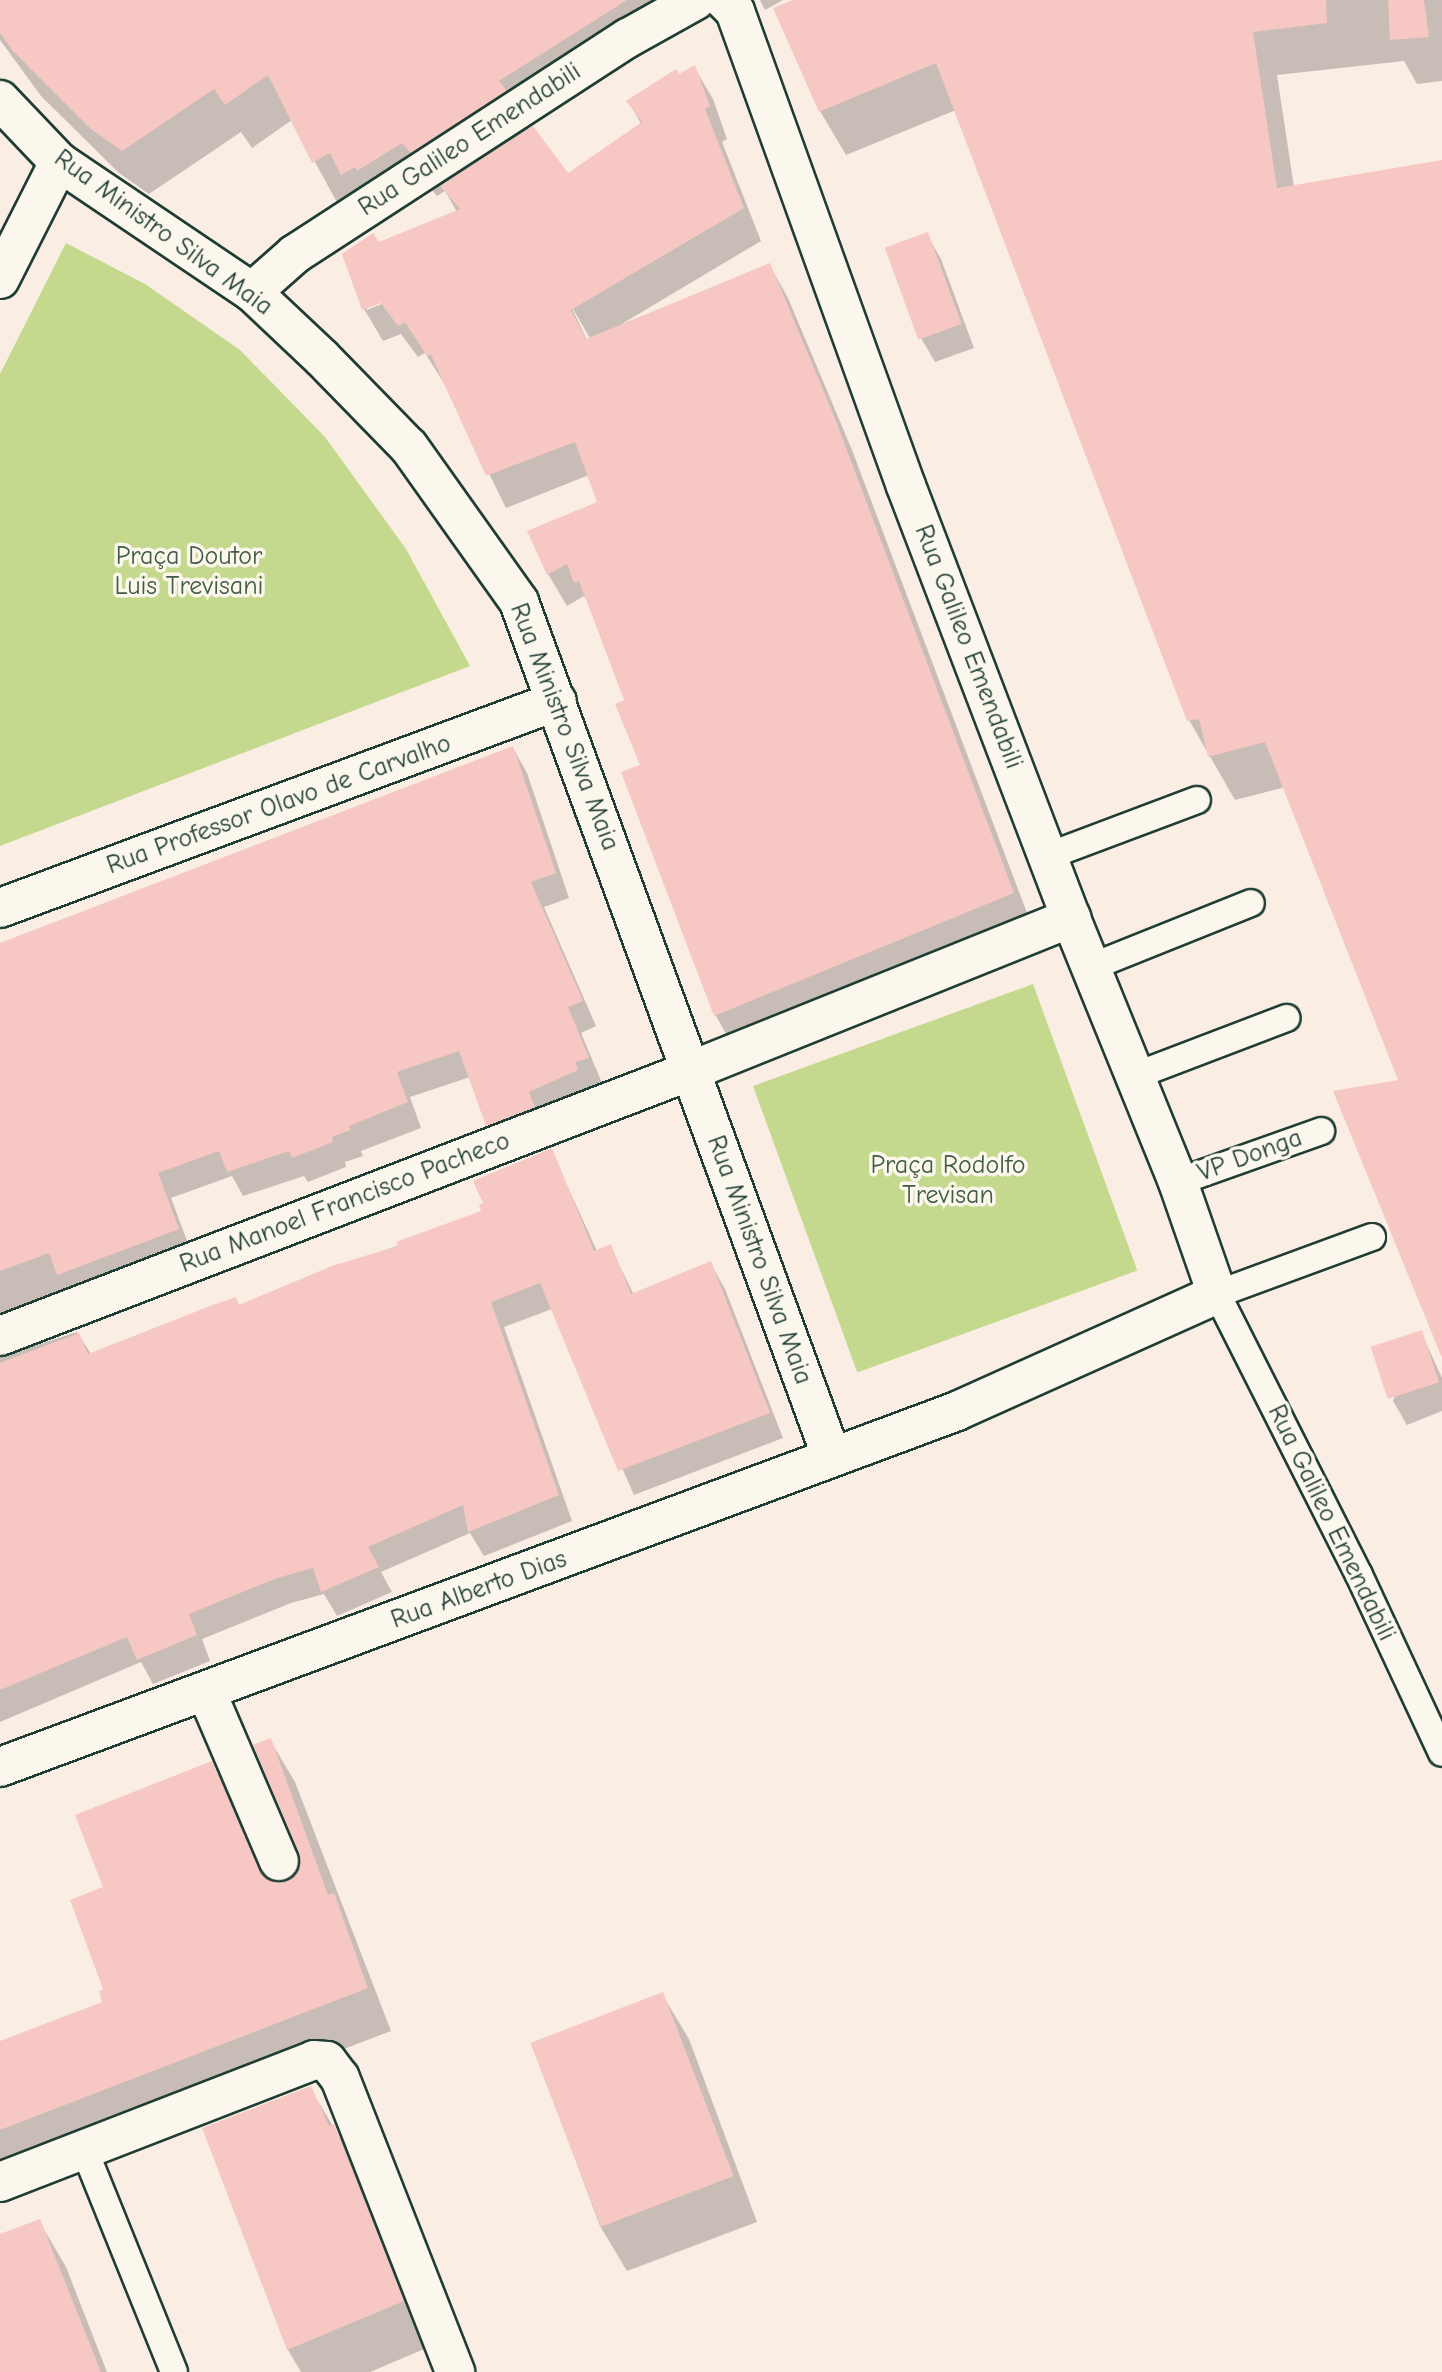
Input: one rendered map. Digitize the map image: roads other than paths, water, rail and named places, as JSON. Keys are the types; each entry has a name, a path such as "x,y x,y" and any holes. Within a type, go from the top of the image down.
{"street":[{"name":"Rua Galileo Emendabili","path":"252,292 295,254 628,38 696,0"},
{"name":"Rua Galileo Emendabili","path":"724,0 735,11 838,303 1071,918 1137,1075 1178,1182 1217,1294"},
{"name":"Rua Ministro Silva Maia","path":"0,100 59,162 252,292 410,447 472,530 519,602 832,1458"},
{"path":"0,279 59,162"},
{"name":"Rua Professor Olavo de Carvalho","path":"0,908 557,701"},
{"name":"Rua Manoel Francisco Pacheco","path":"0,1336 690,1071 1071,918"},
{"name":"Rua Alberto Dias","path":"0,1767 957,1410 1217,1294"},
{"path":"206,1691 279,1861"},
{"path":"0,2182 323,2060 340,2078 455,2372"}],"lane":[{"path":"1048,856 1197,800"},
{"path":"1091,967 1251,903"},
{"path":"1137,1075 1286,1018"},
{"name":"VP Donga","path":"1178,1182 1321,1130"},
{"path":"1217,1294 1372,1237"},
{"name":"Rua Galileo Emendabili","path":"1217,1294 1359,1575 1442,1753"},
{"path":"84,2149 174,2372"}],"park label":[{"name":"Praça Doutor Luis Trevisani","path":"189,572"},
{"name":"Praça Rodolfo Trevisan","path":"948,1181"}]}
